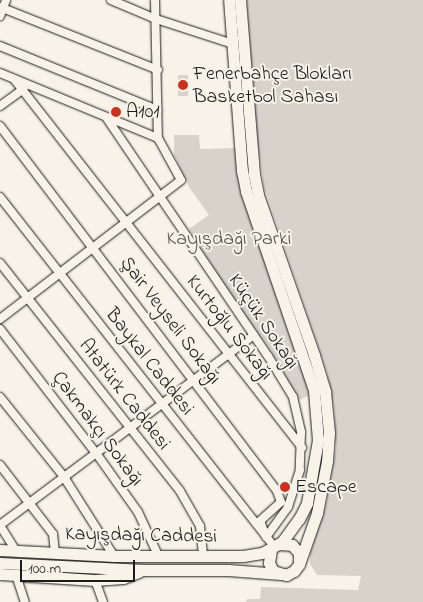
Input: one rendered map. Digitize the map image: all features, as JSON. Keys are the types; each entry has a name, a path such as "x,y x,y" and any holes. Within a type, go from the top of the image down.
{"main road":[{"path":"229,0 242,171 246,191 310,375 318,423 316,456 307,503 299,519 268,558 270,567 281,574 294,571 299,564 317,513 327,461 329,433 325,392 314,355 258,196 254,174 240,0"},
{"path":"275,547 287,544 296,549 300,557 299,564"},
{"name":"Kayışdağı Caddesi","path":"0,550 114,556 243,556 275,547"},
{"name":"Kayışdağı Caddesi","path":"0,563 145,570 228,570 281,574"},
{"path":"0,574 95,580 123,578 145,570"}],"street":[{"path":"0,16 1,8 6,0"},
{"path":"111,0 156,19 233,44"},
{"path":"0,319 181,180 160,141 155,0"},
{"path":"1,8 158,70"},
{"path":"0,46 158,110"},
{"path":"0,73 160,141"},
{"name":"Kurtoğlu Sokağı","path":"14,79 23,88 302,448"},
{"path":"0,106 23,88"},
{"name":"Küçük Sokağı","path":"106,117 161,195 293,397 301,432 302,448"},
{"name":"Şair Veyseli Sokağı","path":"0,126 277,491 281,502 260,521 266,537"},
{"name":"Baykal Caddesi","path":"0,197 161,405 275,547"},
{"name":"Atatürk Caddesi","path":"0,264 180,491 200,526 203,556"},
{"name":"Çakmakçı Sokağı","path":"0,330 96,453 138,512 158,555"},
{"path":"16,551 0,525 254,335"},
{"path":"0,396 64,477 114,556"},
{"path":"266,537 288,507 295,490 302,448"},
{"path":"0,465 53,534 55,554"},
{"path":"16,575 25,602"},
{"path":"95,580 103,602"}],"green space":[{"path":"247,0 423,0 423,602 246,602 247,599 260,599 261,587 358,590 361,576 317,575 310,564 310,553 326,506 336,448 334,407 327,372 264,187 256,130"},
{"name":"Fenerbahçe Blokları Basketbol Sahası","path":"178,75 188,75 188,96 178,96"},
{"name":"Kayışdağı Parki","path":"174,135 199,135 200,149 236,148 303,367 309,395 300,400 269,348 230,295 189,229 209,215 189,187 174,154"}],"place":[{"name":"Fenerbahçe Blokları Basketbol Sahası","path":"183,85"},
{"name":"A101","path":"116,112"},
{"name":"Escape","path":"285,487"}]}
